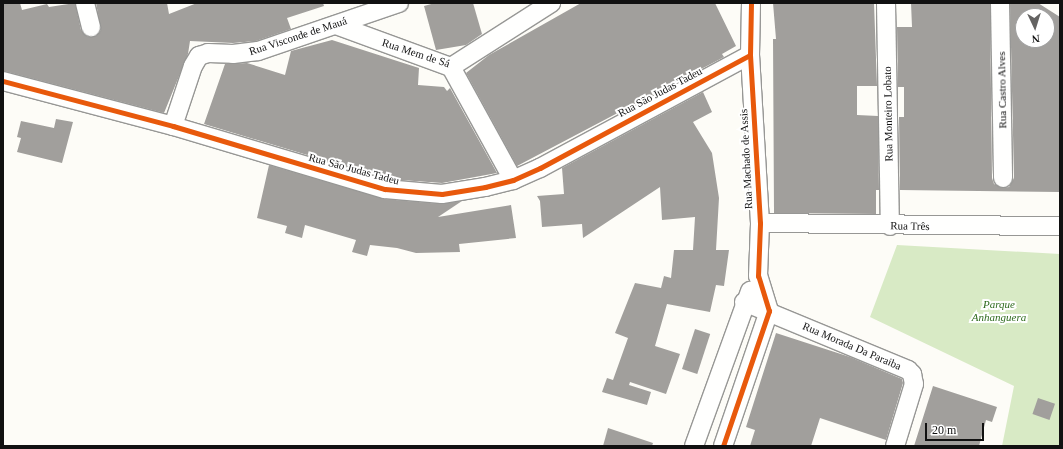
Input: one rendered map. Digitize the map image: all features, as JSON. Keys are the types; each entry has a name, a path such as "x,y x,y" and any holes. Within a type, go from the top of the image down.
{"street":[{"path":"85,3 91,27"},
{"name":"Rua Visconde de Mauá","path":"173,126 193,66 199,56 208,53 233,54 258,51 399,3"},
{"name":"Rua Mem de Sá","path":"336,25 451,67 551,3"},
{"name":"Rua Machado de Assis","path":"751,3 750,55 760,223 758,276 769,311"},
{"name":"Rua Monteiro Lobato","path":"886,3 890,226"},
{"name":"Rua Castro Alves","path":"1000,3 1003,178"},
{"name":"Rua São Judas Tadeu","path":"3,81 173,126 397,192 442,194 513,180 552,162 750,55"},
{"path":"451,67 513,180"},
{"name":"Rua Três","path":"760,223 890,226 1060,226"},
{"name":"Rua Machado de Assis","path":"694,446 744,302 758,276"},
{"name":"Rua Morada Da Paraiba","path":"744,302 769,311 908,370 912,374 914,384 895,446"},
{"path":"723,446 769,311"}],"green space":[{"name":"Parque Anhanguera","path":"897,245 1060,254 1060,446 1002,446 1014,386 870,317"}],"building":[{"path":"3,3 20,3 22,10 47,4 49,7 75,3 81,30 88,37 93,37 101,30 96,3 167,3 169,14 197,3 323,3 324,6 287,18 291,29 256,41 233,43 190,41 188,54 164,113 4,71"},
{"path":"435,3 473,3 482,34 466,45 436,50 424,6"},
{"path":"581,3 715,3 736,46 722,54 724,57 517,166 466,73 489,55"},
{"path":"773,3 874,3 877,86 857,86 857,115 878,116 879,190 876,190 876,214 774,213 773,39 776,39"},
{"path":"911,3 990,3 992,178 994,184 1003,188 1009,187 1014,178 1010,3 1038,3 1046,8 1015,8 1015,48 1055,48 1055,14 1060,17 1060,192 900,190 899,117 904,117 904,87 898,87 897,27 912,27"},
{"path":"332,40 419,68 418,85 444,87 447,91 450,88 497,173 442,183 387,179 204,124 225,64 247,63 285,75 291,51"},
{"path":"703,92 712,112 693,122 712,153 719,198 716,250 729,250 724,286 716,285 710,312 667,304 655,346 680,354 666,394 630,382 629,385 651,392 647,405 602,392 607,378 613,380 628,338 615,333 635,283 661,288 664,276 671,278 674,250 693,250 695,217 662,220 660,187 583,238 582,224 542,227 540,201 537,196 564,194 562,168"},
{"path":"56,119 73,122 62,163 17,152 21,138 17,137 21,121 54,128"},
{"path":"269,165 384,199 441,204 462,201 438,217 511,205 516,238 459,244 460,252 416,253 397,248 370,245 367,256 352,252 356,240 305,225 302,238 285,233 287,226 257,218"},
{"path":"695,329 710,334 697,374 682,369"},
{"path":"776,333 850,357 902,379 903,383 886,440 820,418 811,446 750,446 755,430 746,427"},
{"path":"933,386 997,407 992,422 986,420 979,446 914,446"},
{"path":"1038,398 1055,404 1049,420 1032,414"},
{"path":"608,428 653,443 652,446 603,446"}],"cycle path":[{"path":"723,446 769,311 758,276 760,223 750,55 751,3"},
{"path":"3,81 173,126 385,189 442,194 485,187 513,180 540,168 750,55"}]}
